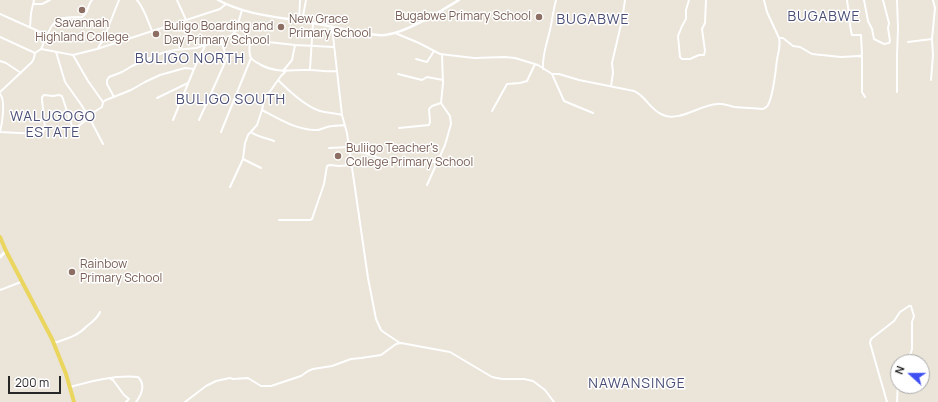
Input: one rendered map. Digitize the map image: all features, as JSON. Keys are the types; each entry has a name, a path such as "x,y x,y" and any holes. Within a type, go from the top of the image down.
{"main road":[{"path":"0,237 54,343 66,374 74,402"},
{"path":"0,258 6,251"}],"street":[{"path":"30,27 30,13 34,0"},
{"path":"33,4 42,4 50,0"},
{"path":"73,55 102,102 102,107 91,114 77,127 72,126 62,96 44,95 42,97 45,128 43,132 39,134 0,132 3,100 0,93 32,62 36,53 41,49 55,22 62,19 82,17 87,12 92,0"},
{"path":"97,49 104,38 119,0"},
{"path":"137,0 152,31"},
{"path":"177,0 186,20"},
{"path":"218,0 242,10 374,35 386,35 409,28 459,0"},
{"path":"300,0 301,21"},
{"path":"301,21 306,0"},
{"path":"543,68 544,52 556,0"},
{"path":"611,86 613,73 612,63 625,0"},
{"path":"689,0 686,10 686,19 678,36 680,57 682,59 690,59 699,55 704,55 702,29 705,23 706,0"},
{"path":"552,74 558,74 579,80 634,91 639,93 655,110 667,116 683,114 716,104 763,109 768,106 774,83 777,56 780,47 780,38 767,12 764,0"},
{"path":"847,0 852,35 861,35 862,55 859,56"},
{"path":"864,0 868,21 872,29 874,39 884,44 889,43 890,40 888,28 889,23 883,0"},
{"path":"896,0 898,30 897,92"},
{"path":"931,80 933,54 932,39 935,8 933,0"},
{"path":"41,49 73,55 97,49 186,20 220,8 226,4"},
{"path":"115,97 107,84 109,77 162,53 196,48 226,39 234,33 242,10"},
{"path":"0,14 47,35"},
{"path":"310,70 313,23"},
{"path":"332,27 342,115 347,133 368,278 376,319 381,330 401,343 450,352 492,377 533,381 545,390 554,402"},
{"path":"234,33 250,40 295,45 334,47"},
{"path":"395,33 419,43 434,52 442,54 474,58 510,57 535,64 552,74 564,101 593,113"},
{"path":"0,37 36,53"},
{"path":"780,38 783,38 793,46 800,47 812,54 841,57 859,56"},
{"path":"908,42 932,39"},
{"path":"250,40 249,51 251,58 255,62 266,67 283,71 337,71"},
{"path":"199,120 227,58 220,41"},
{"path":"283,71 292,60 295,45"},
{"path":"173,120 205,46"},
{"path":"56,52 65,82 89,117 103,144"},
{"path":"416,59 427,62 434,52"},
{"path":"427,185 445,145 450,124 450,116 441,103 443,80 442,54"},
{"path":"859,56 862,57 862,92 865,97"},
{"path":"221,132 251,58"},
{"path":"0,61 6,63 21,73"},
{"path":"492,111 507,84 527,81 535,64"},
{"path":"102,102 131,90 160,75 185,68 194,69"},
{"path":"230,187 242,159 248,135 257,125 264,100 286,71"},
{"path":"398,74 422,80 427,77 443,80"},
{"path":"278,80 313,109 342,115"},
{"path":"157,98 189,83"},
{"path":"399,128 429,125 429,109 432,106 441,103"},
{"path":"262,110 297,127 316,130 332,126 345,125"},
{"path":"251,132 274,141"},
{"path":"329,148 349,147 385,160 437,162"},
{"path":"242,159 261,168"},
{"path":"279,220 312,219 324,184 326,166 352,165"},
{"path":"0,290 22,282"},
{"path":"887,402 870,341 894,321 900,312 909,306 911,306 914,316 912,322 912,349 910,354"},
{"path":"54,343 63,341 80,333 94,321 100,312"},
{"path":"186,402 206,386 216,381 230,378 248,378 261,386 272,386 301,376 313,369 332,366 351,359 381,355 396,344 401,343"},
{"path":"70,387 110,378 130,376 138,377 143,389 136,402"},
{"path":"110,378 129,399 126,402"}],"place":[{"name":"Savannah Highland College","path":"82,10"},
{"name":"Bugabwe Primary School","path":"539,17"},
{"name":"New Grace Primary School","path":"281,27"},
{"name":"Buligo Boarding and Day Primary School","path":"156,34"},
{"name":"Buliigo Teacher's College Primary School","path":"338,156"},
{"name":"Rainbow Primary School","path":"72,272"}],"district":[{"name":"BUGABWE","path":"824,17"},
{"name":"BUGABWE","path":"593,20"},
{"name":"BULIGO NORTH","path":"190,59"},
{"name":"BULIGO SOUTH","path":"231,100"},
{"name":"WALUGOGO ESTATE","path":"53,126"},
{"name":"NAWANSINGE","path":"637,384"}]}
